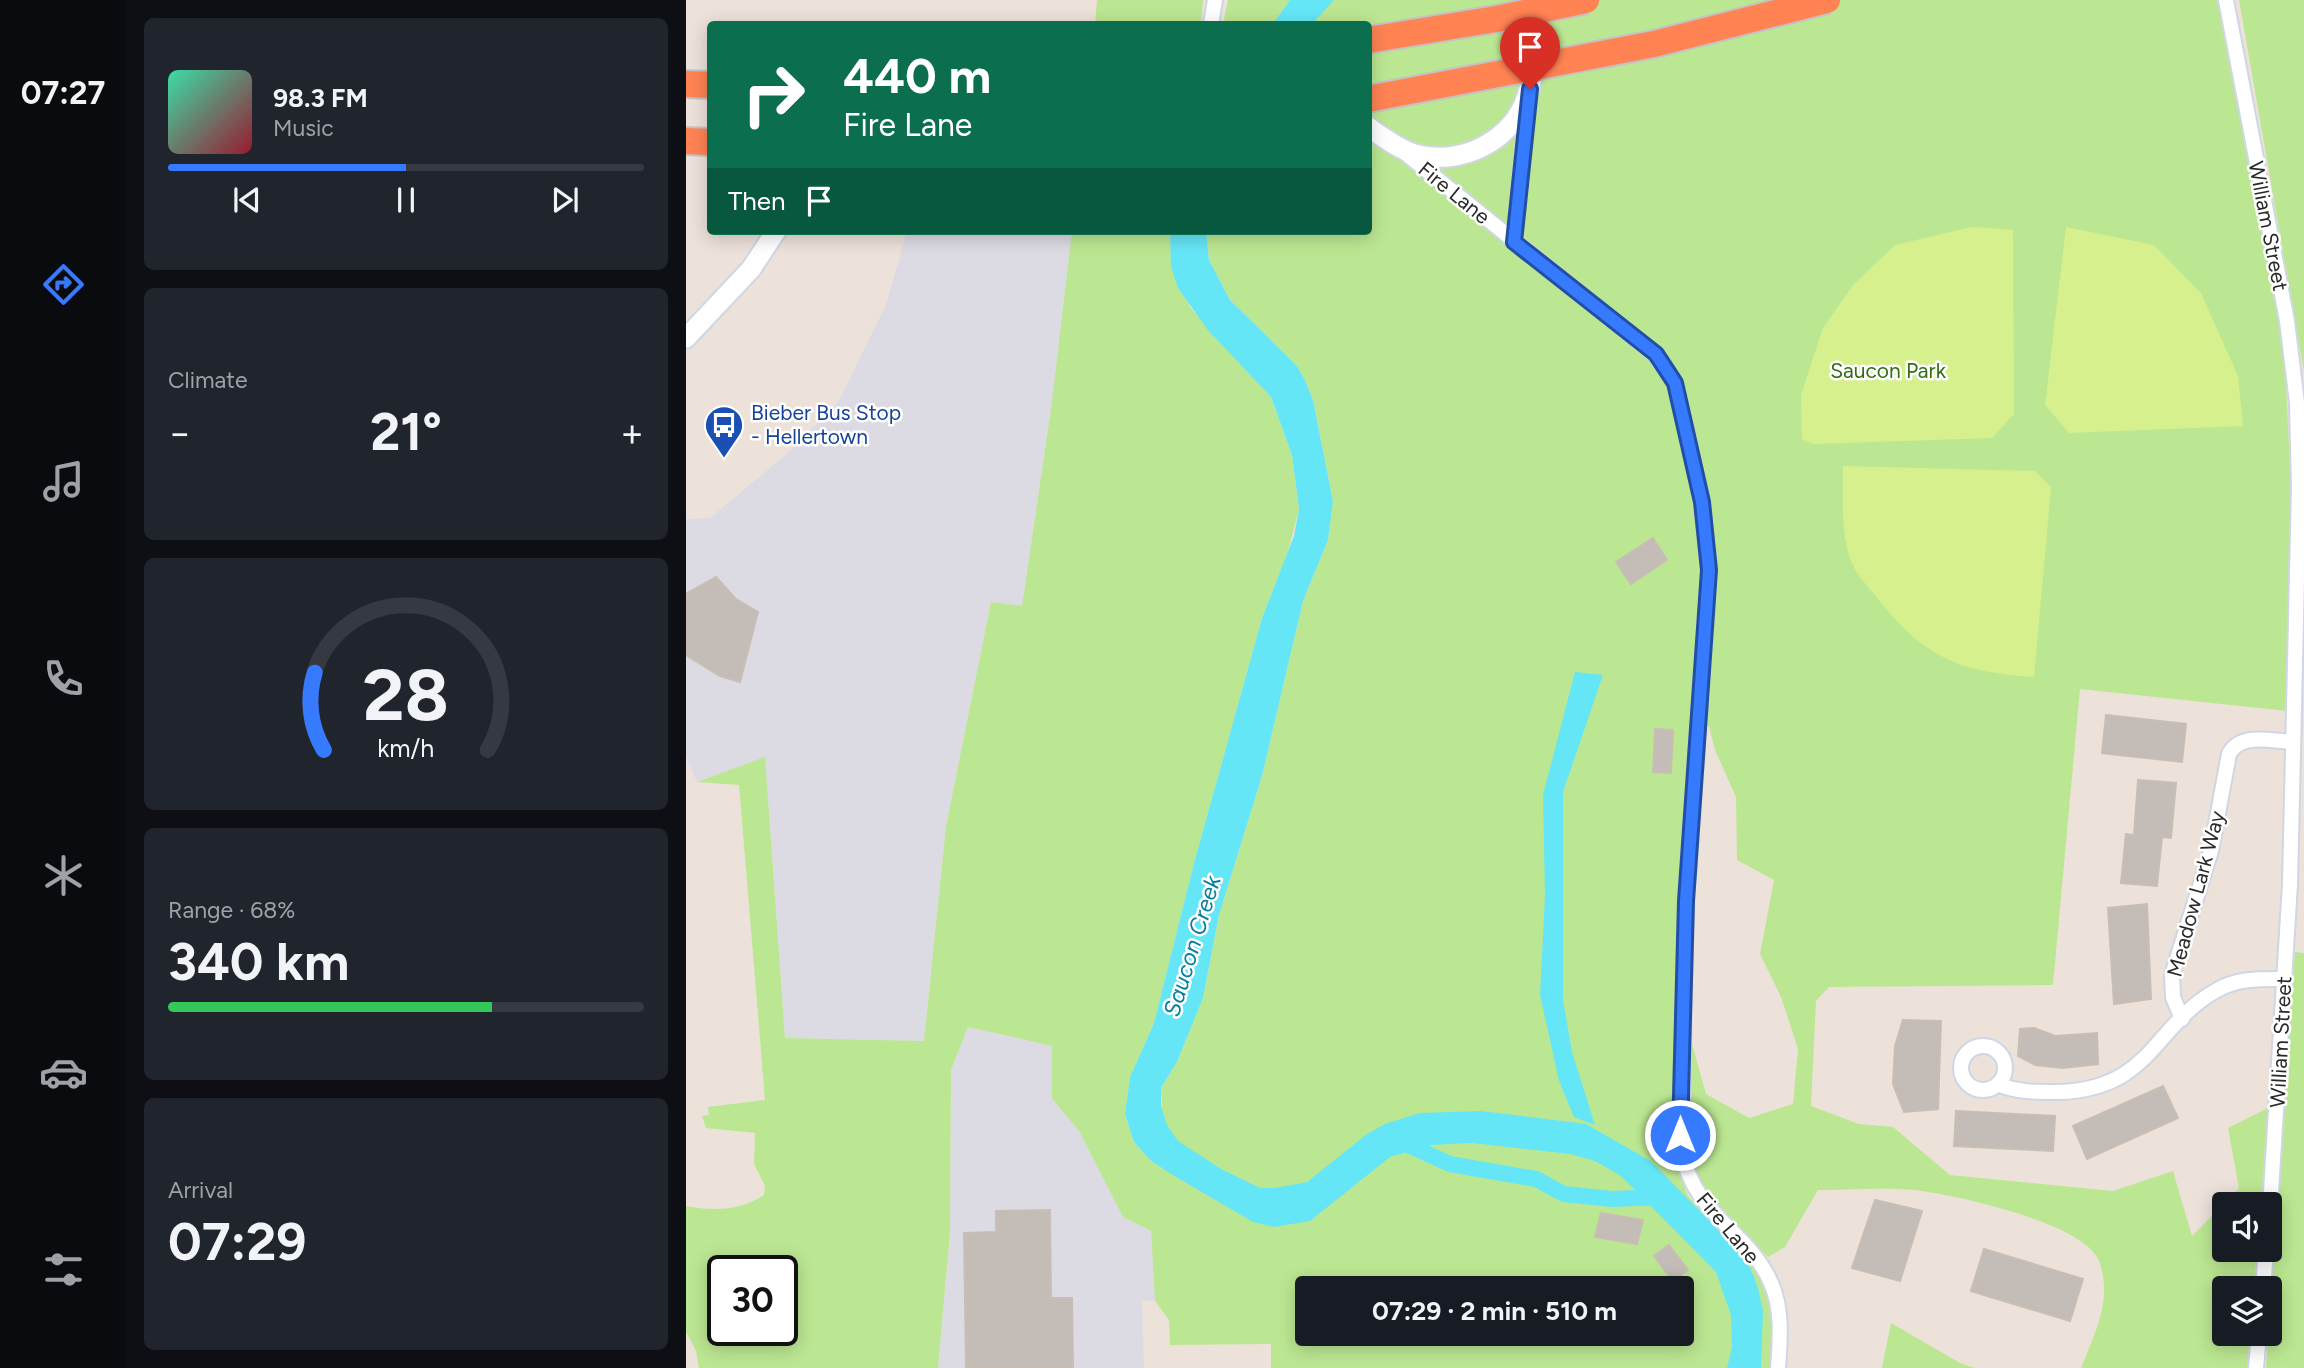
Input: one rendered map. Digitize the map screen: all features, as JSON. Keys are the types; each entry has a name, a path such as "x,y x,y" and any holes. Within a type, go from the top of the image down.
{"highway":[{"path":"1372,39 1496,19 1586,0"},
{"path":"1372,98 1654,44 1827,0"}],"street":[{"path":"1212,21 1215,0"},
{"path":"1372,130 1415,154 1437,157 1478,150 1511,123 1522,108 1530,89 1537,0"},
{"name":"William Street","path":"2226,0 2287,321 2297,403 2299,487 2293,742 2285,979 2271,1192"},
{"name":"Fire Lane","path":"1514,242 1530,89"},
{"name":"Fire Lane","path":"1395,145 1656,354 1675,383 1704,523 1709,605 1686,901 1680,1135 1684,1162 1696,1192 1716,1218 1753,1255 1771,1282 1779,1317 1778,1368"},
{"path":"686,338 761,257 774,235"},
{"name":"Meadow Lark Way","path":"2182,1019 2173,997 2172,975 2211,851 2229,754 2236,744 2244,741 2293,742"},
{"path":"1998,1084 2025,1091 2073,1091 2099,1087 2130,1071 2207,996 2230,984 2253,979 2285,979"},
{"path":"2256,1368 2258,1346"}],"shaded area":[{"path":"906,235 1072,235 1051,409 1022,607 991,602 946,826 924,1041 785,1038 765,758 697,782 686,756 686,519 710,518 790,451 838,402 886,305"},
{"path":"968,1027 1052,1046 1052,1099 1079,1131 1123,1217 1151,1231 1155,1301 1142,1300 1144,1368 938,1368 950,1232 951,1070"}],"green space":[{"path":"1097,0 1203,0 1201,21 1095,21"},
{"name":"Saucon Park","path":"1228,0 1290,0 1277,19 1314,20 1334,0 2217,0 2284,343 2291,487 2287,711 2080,689 2053,985 1829,987 1816,1001 1811,1106 1859,1124 1893,1127 1950,1175 2113,1191 2173,1171 2192,1236 2212,1216 2212,1262 2256,1262 2255,1276 2212,1276 2212,1346 2249,1346 2247,1368 2081,1368 2097,1329 2103,1303 2103,1275 2099,1261 2089,1247 2070,1234 2016,1213 1957,1197 1914,1190 1818,1190 1785,1247 1768,1257 1716,1208 1696,1174 1688,1138 1692,1044 1706,1094 1749,1118 1793,1104 1798,1049 1781,997 1760,954 1774,880 1737,860 1736,797 1715,750 1709,726 1694,724 1678,900 1673,1085 1676,1165 1688,1196 1756,1270 1762,1282 1771,1317 1772,1368 1271,1368 1271,1344 1170,1345 1169,1320 1155,1301 1151,1231 1123,1217 1079,1131 1052,1099 1052,1046 968,1027 951,1070 950,1232 938,1368 699,1368 696,1351 686,1332 686,1206 706,1209 736,1207 764,1195 765,1186 754,1164 755,1133 706,1128 702,1116 709,1115 708,1107 765,1100 739,785 697,782 765,757 785,1038 924,1041 946,826 991,602 1022,606 1051,409 1072,235 1170,235 1190,307 1271,397 1292,455 1299,509 1288,552 1262,618 1194,863 1154,1023 1130,1077 1125,1114 1134,1142 1150,1160 1164,1169 1161,1088 1177,1062 1203,998 1219,915 1262,776 1303,601 1328,540 1333,501 1313,400 1305,380 1297,366 1230,300 1209,260 1206,235 1372,235 1372,21 1224,21"},
{"path":"2239,0 2304,0 2304,372"},
{"path":"1972,227 2013,230 2014,414 1992,438 1814,444 1802,439 1801,395 1823,328 1853,285 1895,245"},
{"path":"2066,227 2154,245 2201,293 2238,376 2243,426 2069,433 2045,405"},
{"path":"1843,466 2035,471 2051,487 2034,677 1985,671 1945,658 1911,635 1894,618 1860,577 1848,552 1843,515"},
{"path":"2295,952 2304,953 2304,1368 2266,1368 2268,1346 2282,1346 2282,1276 2272,1276 2273,1262 2282,1262 2282,1192 2278,1192"},
{"name":"Saucon Park","path":"2268,1108 2262,1192 2235,1192 2239,1188 2228,1128"},
{"path":"1891,1323 1960,1363 1975,1368 1882,1368"}],"water":[{"path":"1290,0 1334,0 1315,21 1275,21"},
{"name":"Saucon Creek","path":"1170,235 1206,235 1209,260 1230,300 1297,366 1305,380 1313,400 1333,501 1328,540 1303,601 1262,776 1219,915 1203,998 1177,1062 1161,1088 1161,1106 1167,1125 1178,1141 1221,1169 1260,1188 1275,1188 1307,1182 1367,1134 1385,1124 1420,1113 1481,1111 1586,1124 1652,1162 1729,1241 1750,1267 1763,1311 1761,1368 1727,1368 1732,1347 1731,1315 1716,1272 1621,1176 1595,1161 1570,1154 1472,1143 1431,1145 1390,1157 1310,1221 1274,1227 1253,1222 1171,1174 1150,1160 1134,1142 1125,1114 1130,1077 1154,1023 1194,863 1262,618 1294,536 1299,509 1292,455 1271,397 1207,329 1178,288 1171,267"},
{"path":"1575,672 1603,675 1563,792 1563,1000 1572,1052 1595,1125 1574,1117 1559,1081 1540,995 1545,896 1543,795"}],"building":[{"path":"1653,538 1667,560 1631,584 1616,562"},
{"path":"716,577 736,599 758,612 740,682 720,676 686,655 686,594"},
{"path":"2106,715 2186,724 2182,762 2102,753"},
{"path":"1655,729 1673,730 1671,773 1653,772"},
{"path":"2138,780 2176,783 2171,838 2162,837 2157,886 2121,883 2126,834 2134,835"},
{"path":"2147,904 2151,999 2114,1004 2108,908"},
{"path":"1903,1020 1941,1021 1938,1109 1904,1112 1893,1084 1895,1046"},
{"path":"2034,1028 2055,1036 2097,1033 2098,1064 2063,1068 2035,1065 2018,1056 2020,1029"},
{"path":"2163,1086 2178,1118 2087,1159 2073,1126"},
{"path":"1956,1111 2055,1116 2053,1151 1954,1146"},
{"path":"1875,1200 1922,1211 1900,1281 1852,1268"},
{"path":"1050,1210 1051,1298 1072,1298 1073,1368 966,1368 964,1233 996,1232 996,1211"},
{"path":"1601,1213 1643,1220 1637,1244 1595,1237"},
{"path":"1669,1245 1688,1270 1680,1276 1669,1276 1654,1256"},
{"path":"1984,1249 2083,1279 2070,1321 1971,1291"}],"waterway":[{"path":"1397,1145 1406,1144 1450,1164 1536,1179 1564,1194 1612,1199 1662,1197"}],"place":[{"name":"Bieber Bus Stop - Hellertown","path":"724,459"}],"route":[{"path":"1530,89 1514,242 1656,354 1667,368 1675,383 1702,502 1709,570 1709,605 1686,901 1680,1135"}]}
